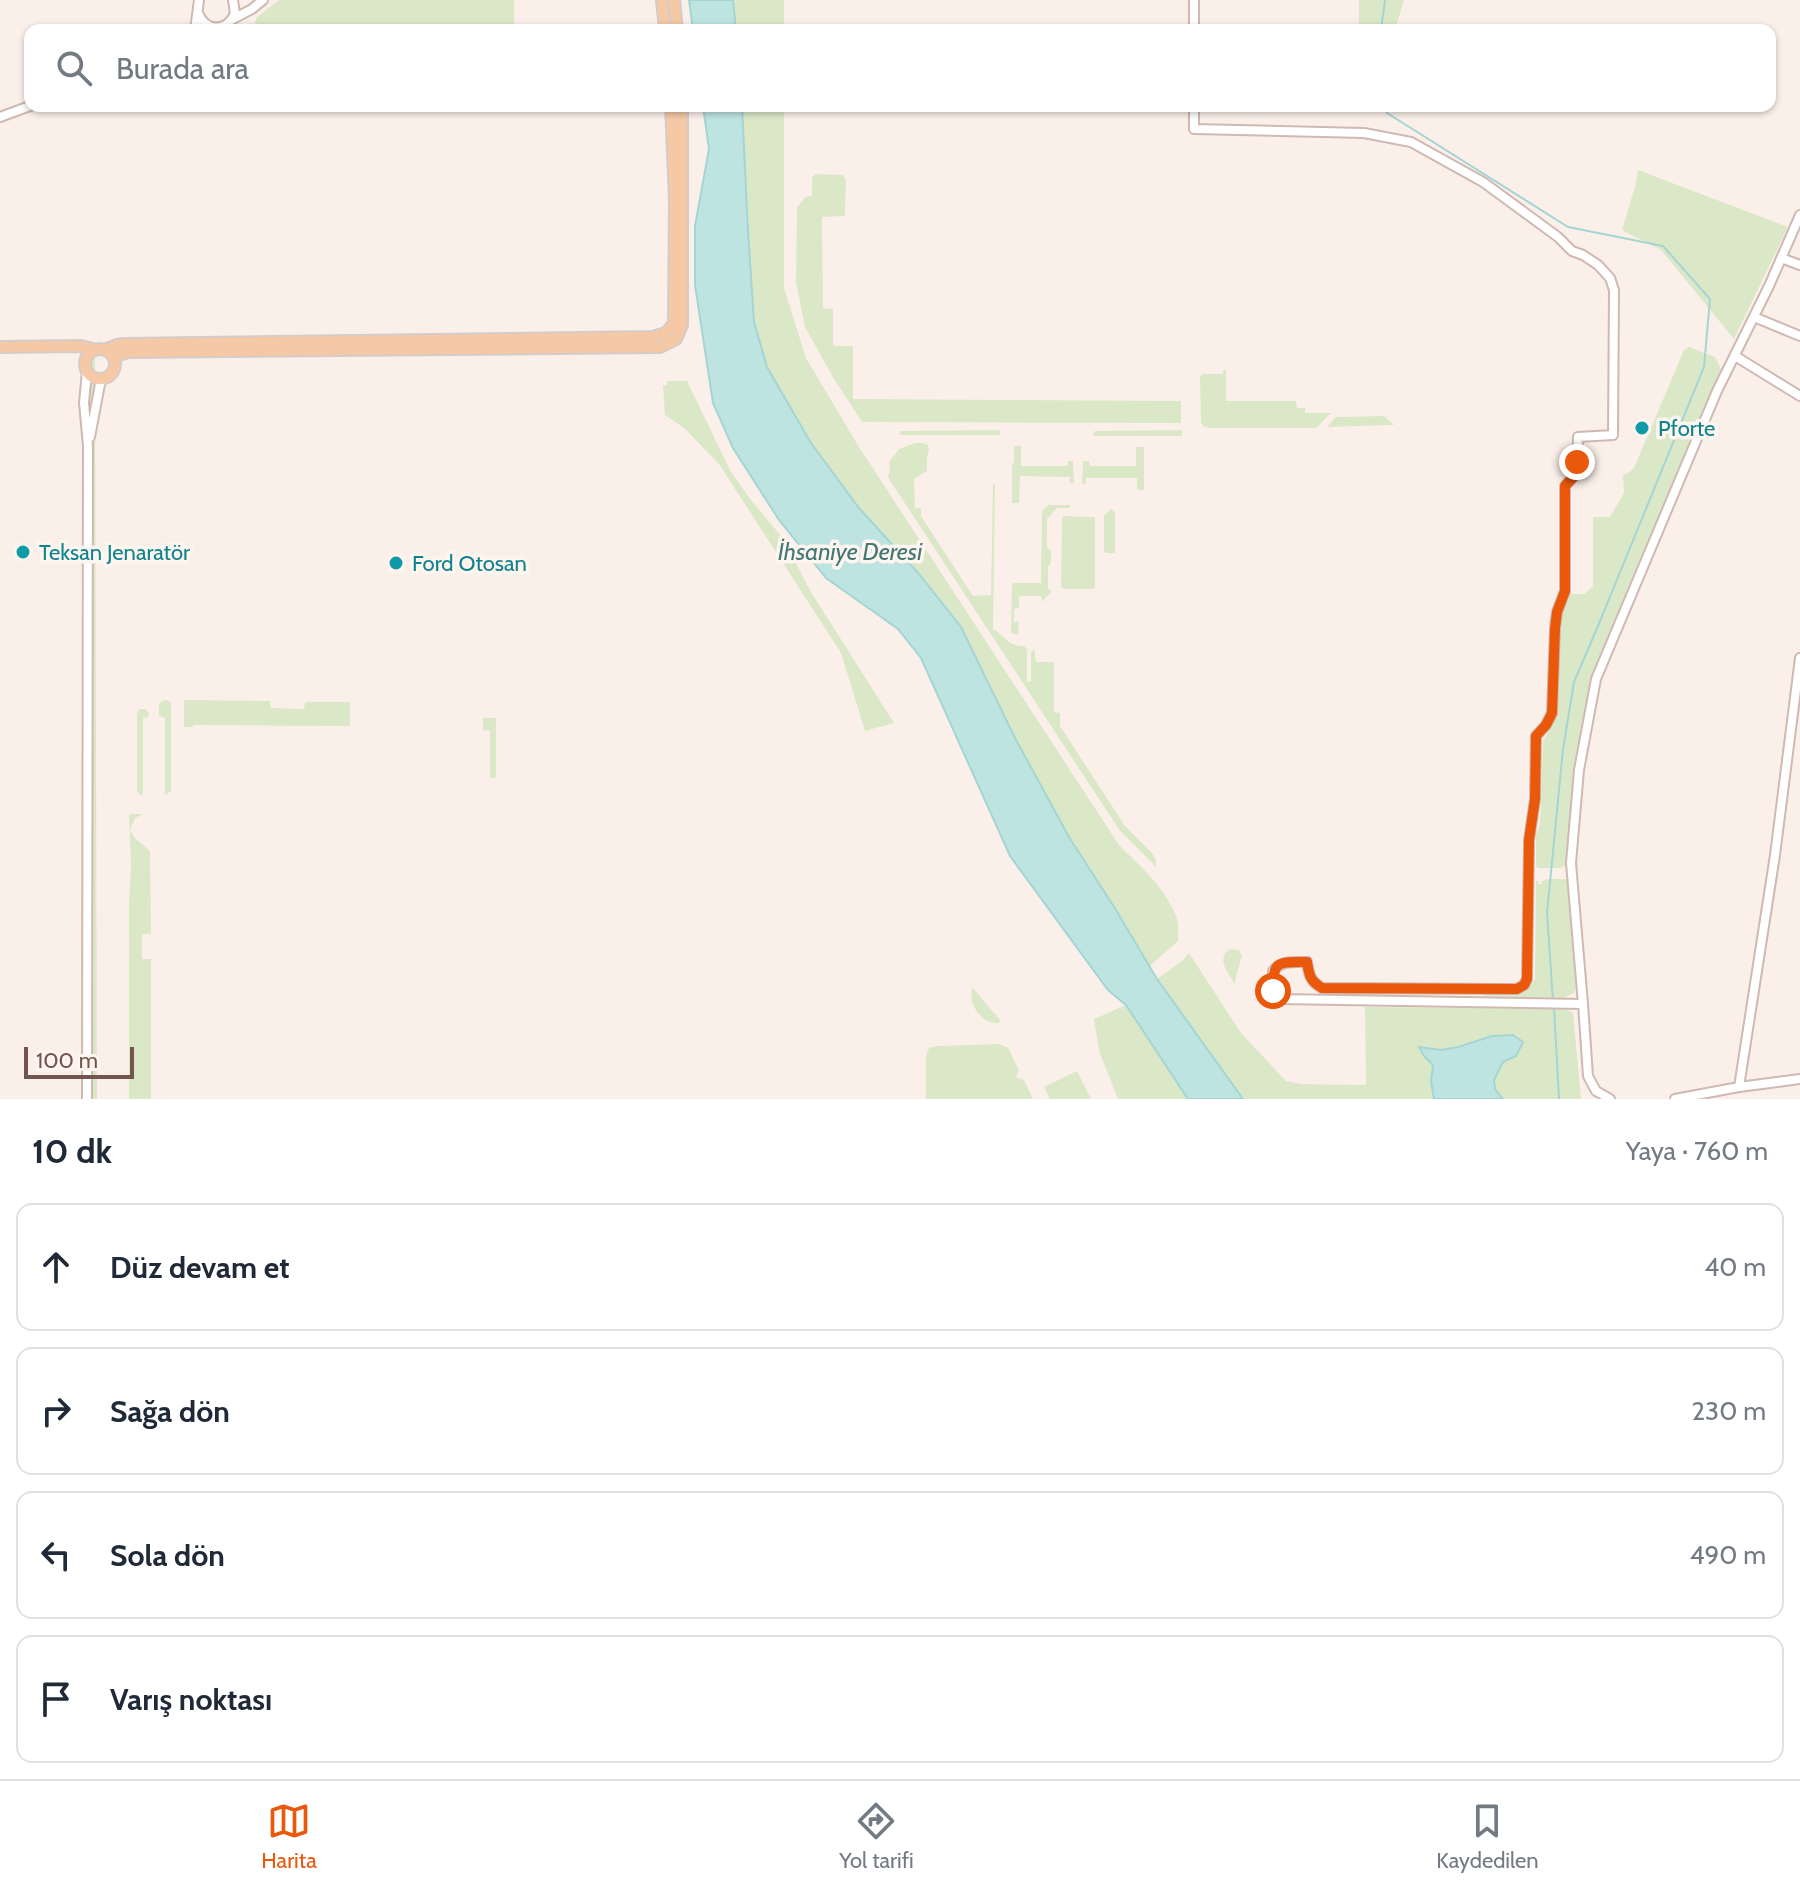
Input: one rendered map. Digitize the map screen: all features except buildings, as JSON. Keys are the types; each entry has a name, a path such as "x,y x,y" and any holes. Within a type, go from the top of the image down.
{"main road":[{"path":"662,0 664,24"},
{"path":"674,0 676,24"},
{"path":"105,352 124,344 653,337 666,333 674,323 675,199 671,112"},
{"path":"86,366 89,354 105,352 660,347 676,339 682,325 682,112"},
{"path":"81,346 105,352 115,364 112,372 101,379 93,377 86,366 66,350 0,349 81,346"}],"street":[{"path":"196,24 199,0"},
{"path":"232,19 233,0"},
{"path":"225,24 263,0"},
{"path":"1194,0 1194,24"},
{"path":"198,13 204,24"},
{"path":"0,117 24,108"},
{"path":"1194,112 1194,129 1364,133 1411,142 1483,182 1558,237 1572,251 1598,265 1610,278 1614,290 1613,435 1578,437 1577,473 1565,486 1565,591 1555,628 1552,713 1536,736 1535,799 1529,840 1527,979 1517,989 1322,988 1309,976 1307,962 1281,964 1273,971 1273,991 1285,1001 1583,1004"},
{"path":"1610,1099 1596,1091 1588,1076 1571,863 1579,770 1596,679 1717,391 1800,215"},
{"path":"1781,258 1800,265"},
{"path":"1754,317 1800,336"},
{"path":"1735,356 1800,396"},
{"path":"86,366 87,1099"},
{"path":"88,446 101,379"},
{"path":"1739,1087 1775,855 1800,658"},
{"path":"1675,1099 1800,1079"}],"green space":[{"path":"279,0 514,0 514,24 254,24 257,17"},
{"path":"733,0 784,0 784,24 735,24"},
{"path":"1359,0 1404,0 1397,24 1359,24"},
{"path":"742,112 784,112 784,288 806,358 859,447 1119,845 1151,878 1171,905 1178,922 1178,941 1150,966 1069,837 1015,738 986,676 919,574 859,508 811,443 767,367 754,322"},
{"path":"1638,170 1788,227 1734,339 1661,250 1622,230"},
{"path":"815,174 843,175 846,179 845,216 822,217 823,308 833,309 833,346 853,346 853,399 1181,401 1181,423 862,422 805,327 796,282 797,208 804,198 812,195 812,178"},
{"path":"1689,347 1715,357 1721,369 1593,673 1576,775 1568,865 1538,868 1536,835 1540,824 1543,742 1558,713 1559,624 1570,594 1585,594 1593,586 1593,517 1610,517 1624,493 1623,475 1634,468 1684,350"},
{"path":"90,358 95,358 97,1099 84,1099"},
{"path":"1226,370 1226,401 1296,401 1297,408 1305,408 1305,413 1331,413 1316,428 1203,426 1200,377 1202,374 1223,374"},
{"path":"667,381 687,381 731,472 782,537 811,592 894,723 865,731 841,653 719,464 684,428 665,415 663,386 667,385"},
{"path":"1384,416 1394,425 1327,427 1336,417"},
{"path":"999,430 999,435 899,433 901,431"},
{"path":"1182,430 1182,436 1093,434 1095,431"},
{"path":"915,443 928,445 929,451 927,471 914,479 915,508 921,508 921,516 973,596 991,595 995,484 993,629 1010,642 1027,649 1027,682 1031,681 1031,653 1034,648 1036,662 1054,662 1054,712 1060,713 1060,726 1125,826 1152,853 1156,867 1120,831 888,477 889,462 899,449"},
{"path":"1014,446 1021,446 1021,466 1068,466 1068,461 1073,461 1074,483 1070,483 1070,477 1020,476 1019,503 1012,503"},
{"path":"1136,447 1144,447 1144,490 1137,490 1137,478 1086,478 1086,484 1082,483 1083,461 1089,461 1090,466 1136,466"},
{"path":"1048,505 1070,505 1070,508 1057,508 1047,519 1047,547 1051,551 1048,588 1051,592 1042,602 1041,596 1019,596 1019,608 1014,609 1014,622 1019,622 1018,635 1011,633 1012,584 1041,583 1042,511"},
{"path":"1111,509 1115,512 1115,553 1106,553 1104,515"},
{"path":"1064,516 1095,519 1093,589 1061,587"},
{"path":"168,700 171,704 171,791 165,795 165,718 159,716 159,704"},
{"path":"185,700 270,701 271,708 304,709 305,702 350,702 350,726 184,727"},
{"path":"140,709 146,709 149,713 148,717 143,718 143,795 137,790 137,713"},
{"path":"483,718 496,718 496,778 490,778 490,731 483,730"},
{"path":"129,814 143,814 135,818 130,830 150,851 151,934 142,934 142,959 151,959 151,1099 129,1099"},
{"path":"1548,879 1569,879 1574,993 1564,998 1485,996 1521,993 1535,978 1536,881 1542,884"},
{"path":"1231,949 1239,950 1242,956 1235,985 1223,960 1225,953"},
{"path":"1189,953 1241,1033 1286,1081 1366,1085 1365,1007 1565,1009 1573,1013 1581,1099 1243,1099 1157,979"},
{"path":"972,987 1000,1020 999,1023 986,1020 976,1010 972,1002"},
{"path":"1126,1005 1188,1099 1118,1099 1099,1051 1094,1019"},
{"path":"999,1044 1008,1048 1019,1070 1016,1077 1024,1080 1033,1099 926,1099 926,1056 929,1048"},
{"path":"1077,1071 1091,1099 1050,1099 1044,1087"}],"water":[{"path":"689,0 733,0 735,24 692,24"},
{"name":"İhsaniye Deresi","path":"704,112 742,112 754,322 767,367 811,443 859,508 919,574 961,627 1015,738 1069,837 1157,979 1243,1099 1188,1099 1126,1005 1108,990 1010,856 921,658 898,629 826,578 779,520 733,448 713,403 695,285 695,226 709,149"},
{"path":"1513,1035 1523,1042 1516,1056 1503,1062 1494,1080 1495,1089 1503,1099 1434,1099 1431,1081 1433,1065 1419,1047 1441,1050 1492,1036"}],"waterway":[{"path":"1382,24 1385,0"},
{"path":"1387,112 1568,227 1663,246 1710,299 1704,367 1574,682 1563,749 1547,913 1553,1001"},
{"path":"1554,1007 1559,1099"}],"place":[{"name":"Pforte","path":"1642,428"},
{"name":"Teksan Jenaratör","path":"23,552"},
{"name":"Ford Otosan","path":"396,563"}],"route":[{"path":"1273,991 1276,966 1294,962 1307,962 1309,976 1322,988 1517,989 1524,985 1527,979 1529,840 1535,799 1536,736 1546,725 1554,701 1555,628 1565,591 1565,486 1577,473 1577,462"}]}
